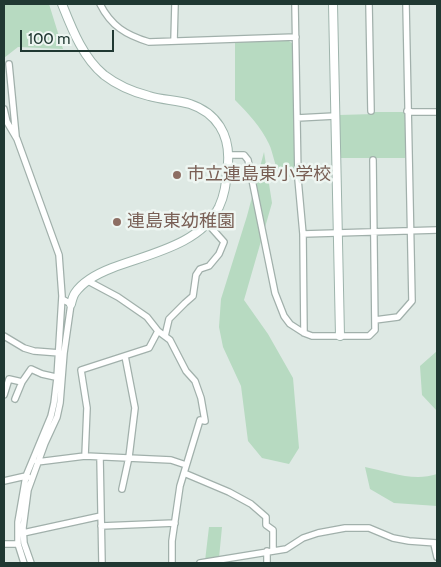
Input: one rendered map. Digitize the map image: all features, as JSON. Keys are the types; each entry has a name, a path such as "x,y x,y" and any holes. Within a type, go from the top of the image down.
{"street":[{"path":"61,353 75,293 94,275 172,247 208,223 222,201 226,189 228,155 219,124 202,109 131,90 104,75 89,60 62,4"},
{"path":"100,4 114,25 132,37 149,42 296,37"},
{"path":"174,41 175,4"},
{"path":"295,4 298,179 303,234 304,333"},
{"path":"333,4 340,336"},
{"path":"369,4 371,111"},
{"path":"375,320 398,317 412,301 406,4"},
{"path":"9,64 17,139"},
{"path":"4,109 7,122 17,139 59,255 62,299 60,403 57,417 26,476 18,522 24,563"},
{"path":"407,111 437,112"},
{"path":"298,118 336,116"},
{"path":"228,155 244,155 248,160 275,293 284,316 290,324 312,336 369,336 375,330 373,160"},
{"path":"165,336 169,319 193,296 196,275 200,270 209,266 219,254 224,242 208,223"},
{"path":"303,234 437,230"},
{"path":"88,281 118,297 147,317 158,331 170,340 186,371 195,381 201,398 205,421 200,420 180,486 172,541 172,563"},
{"path":"62,299 71,304"},
{"path":"85,456 87,408 82,370 149,348 158,331"},
{"path":"4,336 34,352 61,353"},
{"path":"122,489 136,408 125,356"},
{"path":"16,399 22,382 31,369 42,374 60,378"},
{"path":"4,395 9,378 22,382"},
{"path":"35,462 85,456 171,460 186,465"},
{"path":"100,457 102,563"},
{"path":"20,537 35,462"},
{"path":"184,473 229,492 251,504 266,517 266,525 274,530 268,563"},
{"path":"4,481 26,476 32,478"},
{"path":"4,544 20,537 101,516"},
{"path":"101,526 175,523"},
{"path":"200,563 238,560 270,551 286,549 303,538 345,528 369,528 393,538 436,543 437,557"},
{"path":"20,537 31,563"}],"green space":[{"path":"4,4 49,4 63,49 18,47 4,58"},
{"path":"235,41 289,41 293,44 295,177 285,177 280,174 266,138 235,100"},
{"path":"374,112 403,112 405,114 405,158 339,158 339,115 374,114"},
{"path":"264,152 272,203 244,300 268,334 293,378 299,448 289,464 262,458 248,441 241,386 223,347 219,327 221,299 247,216"},
{"path":"437,351 437,411 422,395 420,366"},
{"path":"365,467 410,477 437,474 437,506 394,503 370,489"},
{"path":"209,527 222,527 219,558 205,561"}],"place":[{"name":"市立連島東小学校","path":"177,175"},
{"name":"連島東幼稚園","path":"117,222"}]}
